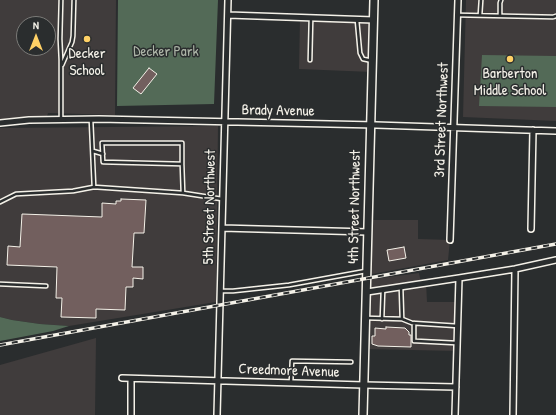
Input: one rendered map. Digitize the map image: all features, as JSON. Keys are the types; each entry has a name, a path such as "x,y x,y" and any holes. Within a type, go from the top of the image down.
{"street":[{"name":"5th Street Northwest","path":"217,415 228,0"},
{"name":"4th Street Northwest","path":"363,415 374,0"},
{"name":"3rd Street Northwest","path":"450,240 458,0"},
{"path":"228,14 374,20"},
{"name":"Brady Avenue","path":"0,123 29,120 91,119 556,130"},
{"path":"531,229 533,130"},
{"path":"222,228 368,232"},
{"path":"366,292 514,269 556,260"},
{"path":"513,415 514,269"},
{"path":"455,415 459,278"},
{"name":"Creedmore Avenue","path":"122,378 456,387"},
{"path":"130,415 131,379"}],"lane":[{"path":"60,119 61,0"},
{"path":"61,68 72,42 74,0"},
{"path":"480,15 481,0"},
{"path":"500,15 501,0"},
{"path":"458,14 556,16"},
{"path":"310,60 311,18"},
{"path":"357,20 360,53 363,58 372,60"},
{"path":"91,119 94,187"},
{"path":"182,164 103,162 102,143 182,143 183,193"},
{"path":"93,151 103,154"},
{"path":"0,202 16,194 73,191 94,187 183,193 222,200"},
{"path":"220,290 233,291 289,285 367,271"},
{"path":"0,284 46,286"},
{"path":"401,286 402,319"},
{"path":"382,319 383,289"},
{"path":"366,318 402,319 414,323 458,326"},
{"path":"414,323 414,341 416,342 457,343"},
{"path":"291,383 292,361 351,362"}],"shaded area":[{"path":"0,0 116,0 115,115 48,113 46,120 0,123"},
{"name":"Barberton Middle School","path":"466,0 556,0 556,121 463,117"},
{"path":"300,18 374,20 372,72 299,69"},
{"path":"218,126 216,302 69,326 40,324 0,317 0,128"},
{"path":"368,220 418,220 418,239 450,240 448,260 367,275"},
{"path":"419,273 421,283 426,282 427,302 459,302 457,351 365,349 367,280"},
{"path":"96,338 95,415 0,415 0,365"}],"green space":[{"name":"Decker Park","path":"118,0 218,0 214,104 117,106"},
{"path":"482,55 556,56 556,107 479,106"},
{"path":"0,317 40,324 69,326 53,331 0,341"}],"building":[{"path":"149,68 157,74 141,94 133,88"},
{"path":"121,199 146,200 144,233 134,233 132,267 143,267 143,279 133,278 133,287 126,287 125,310 96,309 96,318 61,317 62,298 56,298 57,267 7,265 8,246 20,247 22,214 102,217 102,203 116,204 116,201 121,201"},
{"path":"404,247 406,258 389,261 387,250"},
{"path":"386,327 405,328 409,332 409,335 411,335 411,347 378,346 372,344 372,336 375,336 375,328 386,329"}],"railway":[{"path":"0,345 556,244"}],"place":[{"name":"Decker School","path":"87,39"},
{"name":"Barberton Middle School","path":"510,59"}]}
